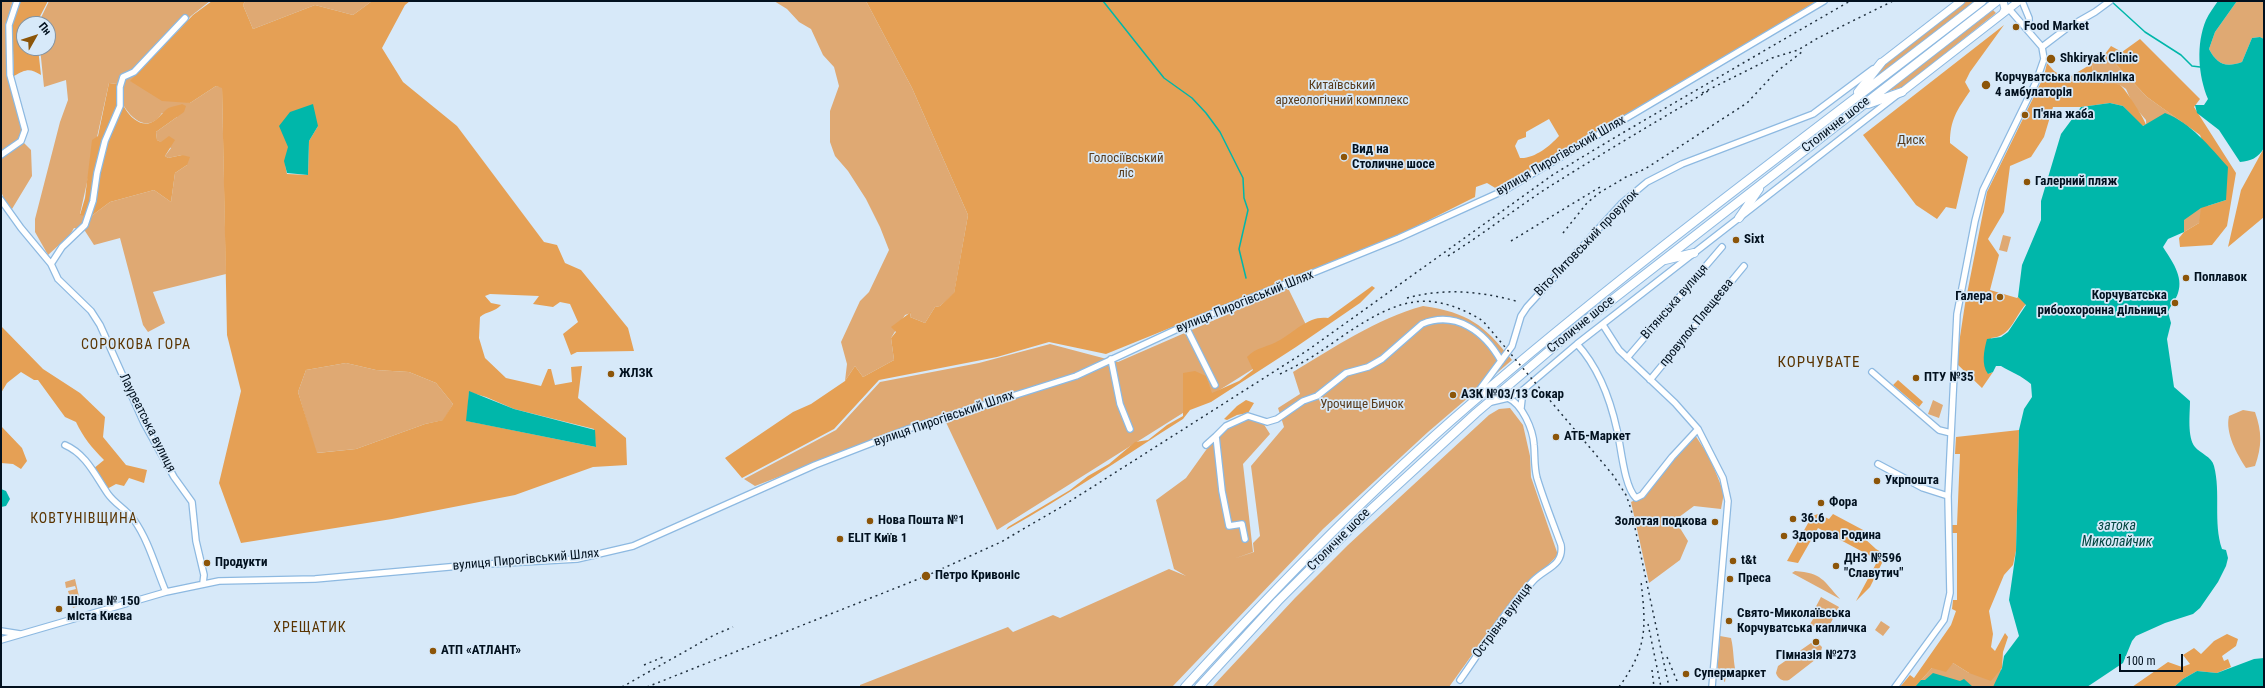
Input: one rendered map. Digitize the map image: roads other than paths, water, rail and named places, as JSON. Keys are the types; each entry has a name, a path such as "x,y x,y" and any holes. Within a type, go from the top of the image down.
{"highway":[{"name":"Столичне шосе","path":"1185,687 1310,553 1405,462 1467,407 1570,320 1982,1"},
{"name":"Столичне шосе","path":"1199,687 1278,601 1354,525 1488,402 1576,328 1662,260 1995,3"},
{"path":"1846,106 1881,63"},
{"path":"1854,111 1873,102 1902,92"},
{"path":"1739,218 1764,182"},
{"path":"1662,260 1694,253"}],"main road":[{"path":"1881,63 1961,1"},
{"path":"2003,1 2006,11"},
{"path":"1902,92 2019,1"}],"street":[{"path":"1,155 22,141 25,130 10,74 9,25 17,1"},
{"name":"вулиця Пирогівський Шлях","path":"1,640 166,592 203,583 218,581 315,579 471,565 577,559 605,554 659,535 815,465 908,429 1076,376 1185,325 1399,238 1505,190 1824,1"},
{"path":"2022,1 2029,18 2028,31"},
{"path":"2042,47 2067,28 2095,12 2109,1"},
{"path":"1895,687 1938,631 1948,607 1950,593 1948,496 1957,314 1975,221 1983,190 2042,68 2044,52 2042,47 2028,31 2006,11"},
{"path":"51,264 62,247 85,225 93,201 97,173 105,141 120,106 120,86 123,77 134,72 185,18"},
{"name":"Віто-Литовський провулок","path":"1467,407 1515,340 1521,316 1527,307 1622,204 1643,185 1682,164 1813,114 1881,63"},
{"path":"1488,402 1508,398 1523,390 1577,344 1902,92"},
{"name":"Лауреатська вулиця","path":"2,203 51,264 58,279 91,311 100,324 144,424 174,477 192,502 196,540 204,575 203,583"},
{"name":"Вітянська вулиця","path":"1627,358 1722,247"},
{"name":"провулок Плещеєва","path":"1650,380 1744,266"},
{"path":"1206,445 1226,426 1248,416 1267,422 1277,419 1303,401 1317,396 1346,373 1368,367 1382,359 1422,324 1429,321 1450,319 1467,324 1493,349 1501,361"},
{"path":"1185,325 1215,385"},
{"path":"1602,325 1614,344 1675,403 1698,429 1724,478 1728,501 1712,687"},
{"path":"1577,344 1596,368 1604,384 1617,429 1628,483 1636,498 1642,495 1672,457 1698,429"},
{"path":"1111,359 1120,404 1130,429"},
{"path":"1872,372 1939,430 1951,433"},
{"name":"Острівна вулиця","path":"1521,410 1523,390"},
{"name":"Острівна вулиця","path":"1460,680 1508,611 1534,580 1555,564 1562,554 1561,545 1537,477 1534,460 1534,444 1521,410 1516,403 1508,398"},
{"path":"1216,436 1222,491 1229,526 1242,524 1245,538"},
{"path":"65,445 76,450 88,463 112,500 134,520 146,543 166,592"},
{"path":"1878,464 1922,488 1948,496"},
{"path":"1,631 22,634"}],"water":[{"path":"2218,1 2237,1 2215,32 2209,49 2218,61 2231,65 2242,62 2252,38 2260,37 2264,39 2264,148 2257,157 2244,162 2240,162 2219,130 2197,113 2195,105 2204,105 2208,99 2200,70 2201,39 2206,20"},
{"name":"затока Миколайчик","path":"2110,103 2123,106 2143,126 2165,113 2174,117 2199,136 2228,167 2226,200 2201,208 2184,220 2184,232 2168,239 2163,247 2176,268 2179,280 2177,296 2168,312 2171,323 2167,339 2174,387 2190,401 2192,443 2211,460 2214,466 2217,487 2219,539 2222,549 2226,550 2228,558 2226,566 2218,582 2200,608 2193,614 2165,623 2136,636 2132,641 2123,663 2087,687 1993,687 2002,668 2004,656 2019,636 2009,600 2016,551 2019,430 2024,409 2032,397 2031,384 2028,381 2001,366 1996,366 1993,372 1988,374 1984,366 1985,348 1987,339 2001,337 2008,332 2026,305 2018,297 2022,265 2041,220 2041,201 2061,134 2081,107"},
{"path":"313,104 318,126 309,141 308,175 287,173 284,161 288,147 279,126 290,112"},
{"path":"469,391 514,409 595,430 596,447 466,421"},
{"path":"1,489 6,491 10,499 6,506 1,507"},
{"path":"2264,658 2264,687 2174,687 2183,679 2197,671 2217,673 2254,659"},
{"path":"1933,673 1960,681 1964,679 1973,687 1915,687 1921,680 1925,680"}],"waterway":[{"path":"1103,1 1164,78 1192,98 1206,113 1220,132 1243,178 1244,198 1248,210 1239,249 1246,278"},
{"path":"2111,1 2145,32 2181,55 2192,66 2200,67"}],"railway":[{"path":"647,687 926,576 1001,542 1061,507 1308,350 1554,174 1850,1"},
{"path":"1702,93 1772,58 1798,50 1818,38 1893,1"},
{"path":"1563,233 1587,203 1599,193 1626,177 1645,169 1747,103 1775,73 1803,51"},
{"path":"1448,256 1472,241 1541,192 1603,153 1708,91"},
{"path":"1511,241 1600,187"},
{"path":"1407,298 1434,293 1462,292 1489,295 1516,301"},
{"path":"1280,374 1311,358 1362,323 1401,305 1423,301 1441,303 1468,312 1483,321 1613,475 1626,495 1631,509 1669,687"},
{"path":"1619,687 1635,660 1643,636 1644,611 1641,581"},
{"path":"1648,624 1661,687"},
{"path":"622,687 714,635 733,627"},
{"path":"644,665 663,657"},
{"path":"1667,657 1677,681"},
{"path":"1652,670 1654,687"}],"place":[{"name":"Food Market","path":"2016,27"},
{"name":"Shkiryak Clinic","path":"2051,59"},
{"name":"Корчуватська поліклініка 4 амбулаторія","path":"1986,85"},
{"name":"П'яна жаба","path":"2025,115"},
{"name":"Вид на Столичне шосе","path":"1344,157"},
{"name":"Галерний пляж","path":"2027,182"},
{"name":"Sixt","path":"1736,240"},
{"name":"Поплавок","path":"2186,278"},
{"name":"Галера","path":"2000,297"},
{"name":"Корчуватська рибоохоронна дільниця","path":"2175,303"},
{"name":"ЖЛЗК","path":"611,374"},
{"name":"ПТУ №35","path":"1916,378"},
{"name":"АЗК №03/13 Сокар","path":"1453,395"},
{"name":"АТБ-Маркет","path":"1556,437"},
{"name":"Укрпошта","path":"1877,481"},
{"name":"Фора","path":"1821,503"},
{"name":"36.6","path":"1793,519"},
{"name":"Нова Пошта №1","path":"870,521"},
{"name":"Золотая подкова","path":"1715,522"},
{"name":"Здорова Родина","path":"1784,536"},
{"name":"ELIT Київ 1","path":"840,539"},
{"name":"t&t","path":"1733,561"},
{"name":"Продукти","path":"207,563"},
{"name":"ДНЗ №596 \"Славутич\"","path":"1836,566"},
{"name":"Петро Кривоніс","path":"926,576"},
{"name":"Преса","path":"1730,579"},
{"name":"Школа № 150 міста Києва","path":"59,609"},
{"name":"Свято-Миколаївська Корчуватська капличка","path":"1729,621"},
{"name":"Гімназія №273","path":"1816,642"},
{"name":"АТП «АТЛАНТ»","path":"433,651"},
{"name":"Супермаркет","path":"1686,674"}],"district":[{"name":"СОРОКОВА ГОРА","path":"136,345"},
{"name":"КОРЧУВАТЕ","path":"1819,363"},
{"name":"КОВТУНІВЩИНА","path":"84,519"},
{"name":"ХРЕЩАТИК","path":"310,628"}],"park label":[{"name":"Китаївський археологічний комплекс","path":"1342,94"},
{"name":"Диск","path":"1911,141"},
{"name":"Голосіївський ліс","path":"1126,166"},
{"name":"Урочище Бичок","path":"1362,405"}]}
